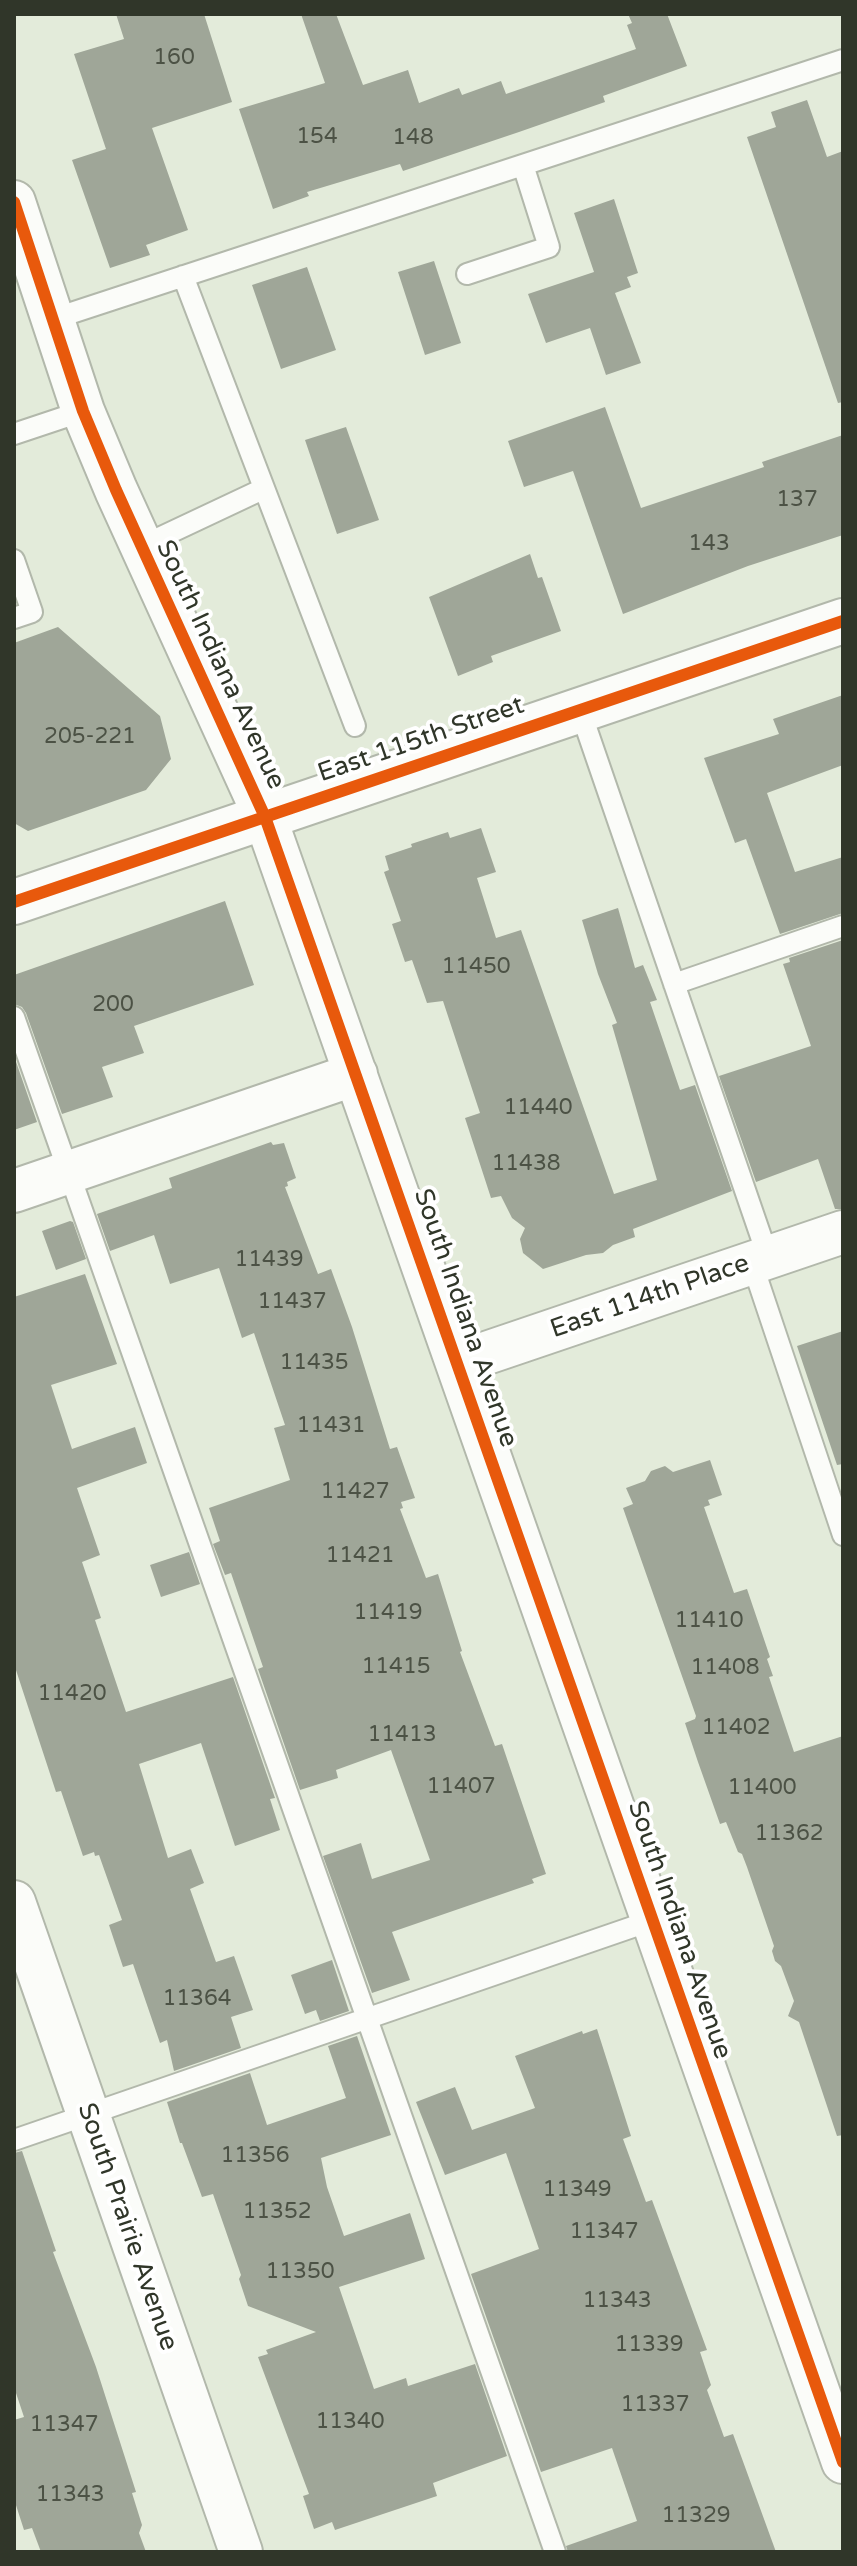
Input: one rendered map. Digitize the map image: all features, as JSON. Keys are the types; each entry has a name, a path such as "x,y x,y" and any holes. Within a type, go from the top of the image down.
{"street":[{"name":"South Indiana Avenue","path":"14,202 83,411 265,817 843,2462"},
{"name":"East 115th Street","path":"14,902 843,621"},
{"path":"14,1191 356,1074"},
{"name":"East 114th Place","path":"457,1363 843,1232"},
{"name":"South Prairie Avenue","path":"14,1902 241,2552"}],"lane":[{"path":"53,319 843,60"},
{"path":"467,274 549,247 523,165"},
{"path":"183,276 355,726"},
{"path":"14,434 83,411"},
{"path":"142,546 263,489"},
{"path":"14,560 32,612 14,618"},
{"path":"580,710 674,984 843,1535"},
{"path":"674,984 843,926"},
{"path":"14,1017 555,2552"},
{"path":"14,2140 653,1920"}],"building":[{"path":"116,14 204,14 232,102 152,128 188,230 146,245 150,255 110,268 72,160 106,149 74,54 124,39"},
{"path":"301,14 336,14 363,85 408,70 419,103 459,88 462,95 501,81 506,94 636,49 627,25 632,23 628,14 667,14 687,66 603,96 605,102 519,132 403,171 400,164 307,192 309,196 273,209 239,109 325,83"},
{"path":"807,100 827,157 843,151 843,402 838,403 747,137 776,127 771,112"},
{"path":"614,199 638,273 627,277 631,287 615,293 641,363 606,375 590,328 546,343 528,294 594,272 574,213"},
{"path":"434,261 461,343 425,355 398,272"},
{"path":"307,267 336,350 281,369 252,285"},
{"path":"605,407 641,508 764,467 762,462 843,435 843,535 748,566 623,614 573,471 524,487 508,441"},
{"path":"346,427 379,520 337,534 305,440"},
{"path":"530,554 538,578 542,577 561,631 491,656 493,662 458,676 429,597"},
{"path":"58,627 160,716 171,759 146,790 28,831 14,823 14,643"},
{"path":"843,695 843,765 767,793 795,872 843,857 843,913 780,934 746,839 735,843 704,758 779,734 773,719"},
{"path":"481,828 496,872 477,878 496,938 521,930 614,1194 657,1180 612,1025 617,1023 582,920 618,908 635,968 643,965 657,1000 650,1002 680,1090 695,1085 732,1191 633,1229 635,1237 613,1245 603,1253 586,1255 543,1269 523,1253 520,1239 525,1228 512,1218 501,1196 491,1198 465,1118 480,1113 443,1001 427,1003 412,960 405,962 392,924 401,921 384,872 389,870 385,856 412,847 411,844 448,832 450,838"},
{"path":"225,901 254,985 134,1026 144,1053 102,1067 113,1097 62,1114 26,1013 14,1004 14,975"},
{"path":"843,940 843,1209 835,1209 818,1159 756,1182 719,1076 811,1046 783,964 790,962 789,958"},
{"path":"14,1056 37,1122 14,1130"},
{"path":"271,1142 273,1145 284,1143 296,1178 287,1182 288,1186 285,1187 318,1274 331,1269 390,1449 397,1447 415,1498 401,1502 403,1508 400,1509 426,1578 438,1574 460,1652 495,1746 502,1744 546,1874 532,1879 534,1883 392,1932 410,1980 372,1993 323,1856 361,1843 372,1879 430,1860 391,1750 336,1770 338,1778 300,1790 258,1669 263,1667 231,1573 225,1575 213,1544 220,1541 209,1508 290,1480 274,1428 285,1425 254,1333 242,1338 219,1268 170,1284 154,1235 110,1251 97,1214 172,1188 169,1178"},
{"path":"70,1221 86,1259 56,1270 42,1231"},
{"path":"85,1274 117,1364 51,1385 72,1449 135,1427 147,1463 77,1488 100,1555 82,1562 101,1618 95,1620 126,1712 233,1677 275,1798 270,1799 280,1830 235,1846 201,1743 139,1764 168,1858 191,1849 204,1883 190,1889 216,1962 234,1956 253,2010 231,2017 241,2048 174,2071 167,2040 160,2043 133,1964 123,1967 109,1925 122,1920 99,1855 95,1856 94,1852 83,1856 61,1791 56,1792 14,1664 14,1297"},
{"path":"843,1331 843,1464 837,1465 797,1346"},
{"path":"710,1460 722,1495 708,1500 710,1505 704,1507 734,1593 747,1589 770,1657 767,1659 773,1676 769,1677 794,1752 843,1736 843,2135 837,2136 799,2022 788,2016 794,2001 781,1966 775,1961 774,1946 747,1867 726,1822 720,1824 698,1762 685,1723 696,1716 623,1508 633,1504 626,1488 645,1481 651,1471 665,1466 673,1472"},
{"path":"189,1552 200,1584 161,1597 150,1565"},
{"path":"332,1960 349,2011 320,2021 316,2010 305,2014 291,1975"},
{"path":"597,2029 631,2136 623,2139 646,2202 652,2200 707,2350 700,2352 711,2385 707,2390 724,2437 733,2434 776,2552 568,2552 566,2546 637,2521 612,2448 541,2472 471,2274 539,2249 506,2153 445,2175 416,2102 455,2087 472,2130 535,2108 515,2056 582,2031 583,2034"},
{"path":"357,2036 391,2135 321,2158 327,2187 344,2236 410,2213 425,2259 339,2287 374,2389 406,2378 408,2386 475,2364 507,2456 433,2483 437,2496 335,2530 332,2522 314,2529 303,2496 309,2494 258,2357 268,2354 266,2350 316,2332 248,2306 239,2279 241,2275 213,2194 202,2197 167,2102 250,2073 267,2125 346,2098 328,2046"},
{"path":"22,2151 56,2251 53,2252 96,2367 136,2492 132,2493 142,2525 139,2533 146,2552 41,2552 32,2528 24,2530 14,2499 14,2420 24,2417 14,2387 14,2153"}],"cycle path":[{"path":"14,202 83,411 265,817 843,2462"},
{"path":"14,902 843,621"}]}
